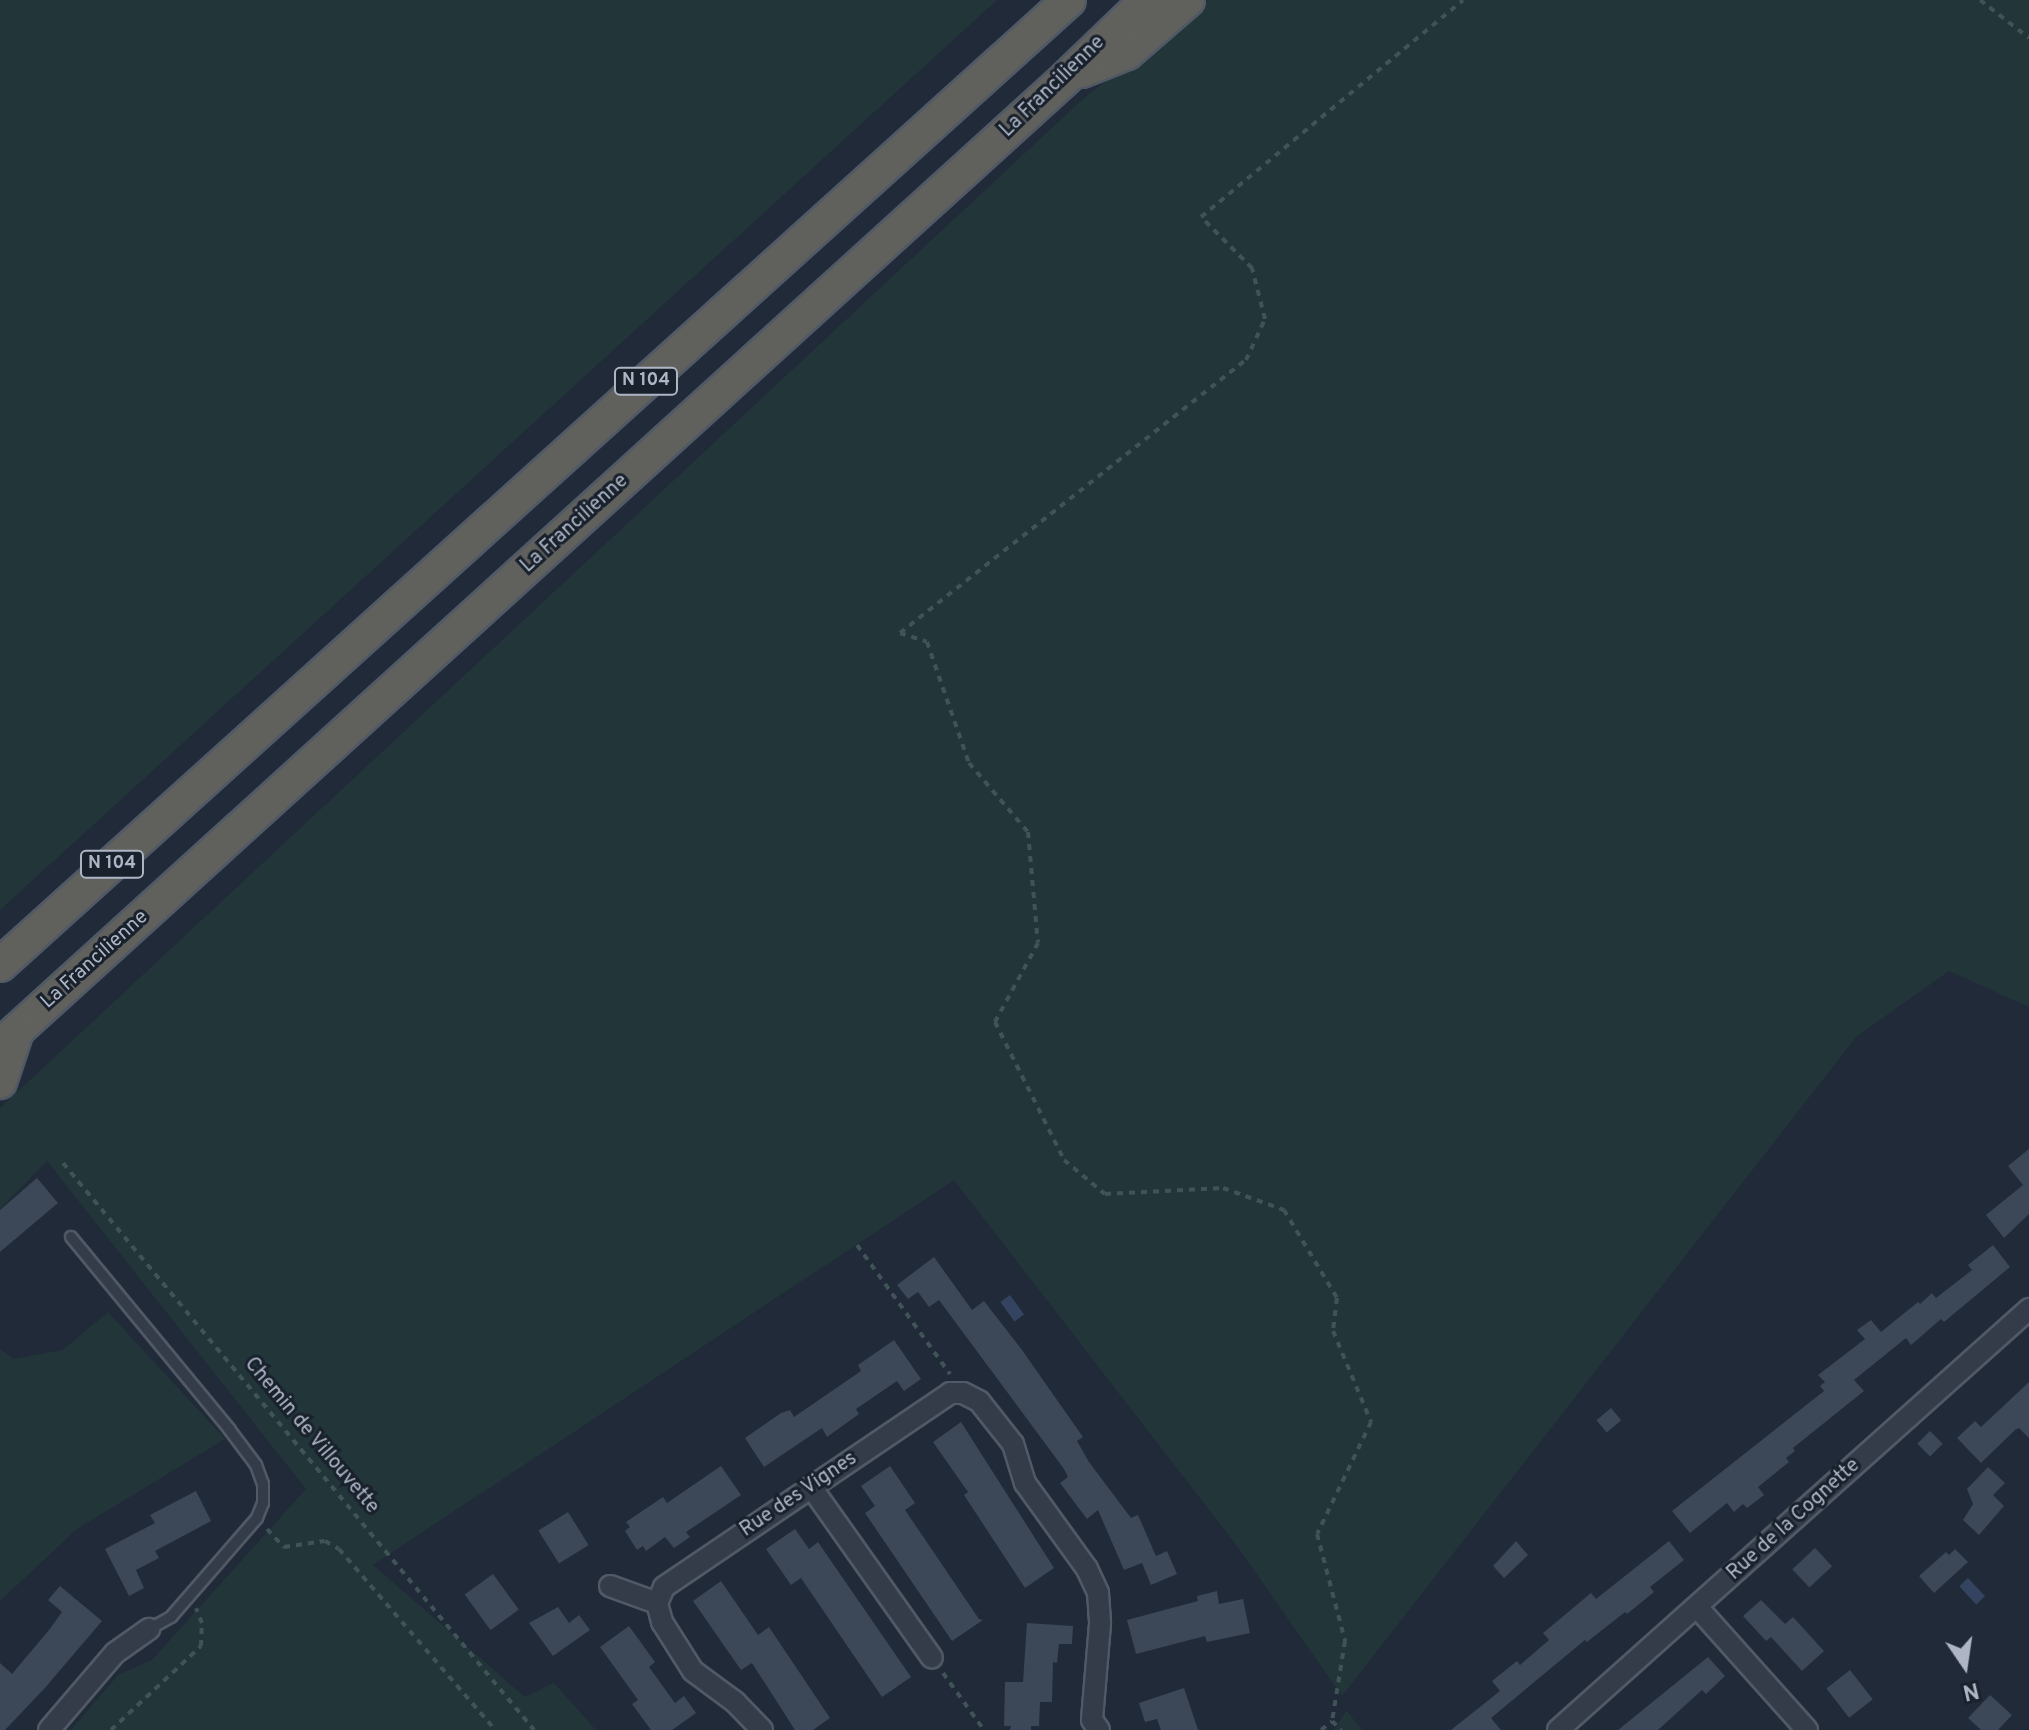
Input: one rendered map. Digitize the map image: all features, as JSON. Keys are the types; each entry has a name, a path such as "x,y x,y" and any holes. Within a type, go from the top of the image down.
{"highway":[{"name":"N 104","path":"0,965 1069,0"},
{"name":"La Francilienne","path":"8,1038 1067,77 1147,0"},
{"path":"1067,77 1127,53 1188,0"},
{"path":"0,1082 8,1038"}],"street":[{"name":"Rue de la Cognette","path":"1558,1730 2029,1309"},
{"name":"Rue des Vignes","path":"657,1603 664,1587 956,1393"},
{"path":"956,1393 979,1401 1013,1444 1025,1483 1087,1569 1098,1593 1100,1624 1090,1727"},
{"path":"811,1487 932,1658"},
{"path":"610,1586 657,1603 662,1622 693,1671 735,1702 762,1730"},
{"path":"1697,1607 1807,1730"},
{"path":"49,1730 115,1653 149,1629"}],"lane":[{"path":"71,1237 256,1465 263,1484 263,1503 257,1518 171,1617 149,1629"}],"path":[{"path":"1321,1730 1332,1721 1345,1641 1317,1534 1371,1422 1333,1331 1337,1298 1284,1210 1223,1188 1105,1194 1064,1160 995,1022 1038,943 1028,832 969,763 927,642 900,633 1246,360 1265,319 1252,268 1201,217 1463,0"},
{"path":"1980,0 2019,27 2029,38"},
{"name":"Chemin de Villouvette","path":"63,1163 534,1730"},
{"path":"857,1245 956,1393"},
{"path":"257,1518 284,1547 325,1541 339,1549 495,1730"},
{"path":"111,1730 201,1646 202,1623 191,1595"},
{"path":"932,1658 984,1730"},
{"path":"1332,1721 1341,1730"}],"green space":[{"path":"0,0 997,0 0,910"},
{"path":"1209,0 2029,0 2029,1007 1949,971 1856,1037 1342,1696 1237,1546 954,1180 373,1565 525,1697 554,1683 596,1730 71,1730 118,1675 152,1660 306,1489 47,1161 0,1209 0,1108 1084,98"},
{"path":"108,1312 225,1439 77,1529 0,1601 0,1349 13,1359 63,1350"},
{"path":"1347,1711 1362,1730 1334,1730"}],"water":[{"path":"1010,1295 1024,1314 1014,1321 1000,1302"},
{"path":"1968,1578 1985,1596 1976,1604 1959,1586"}],"building":[{"path":"2029,1149 2029,1214 2004,1238 1986,1215 2023,1185 2008,1166"},
{"path":"37,1178 58,1203 0,1252 0,1210"},
{"path":"1993,1245 2010,1267 1944,1322 1941,1319 1911,1345 1906,1338 1854,1380 1864,1391 1793,1448 1795,1451 1786,1458 1789,1462 1758,1487 1764,1495 1747,1508 1743,1504 1734,1512 1727,1503 1690,1533 1672,1511 1824,1391 1820,1386 1825,1382 1818,1375 1865,1339 1857,1330 1871,1320 1881,1332 1932,1293 1936,1298 1972,1270 1968,1265"},
{"path":"934,1257 972,1310 984,1301 1022,1350 1083,1437 1077,1441 1089,1462 1131,1518 1138,1515 1156,1556 1167,1551 1177,1574 1151,1585 1142,1563 1124,1570 1098,1510 1087,1519 1060,1483 1068,1477 1064,1469 939,1300 929,1307 918,1292 908,1299 897,1285"},
{"path":"894,1340 921,1379 904,1391 897,1381 856,1409 859,1414 827,1437 822,1428 764,1467 745,1438 781,1413 790,1410 794,1417 861,1371 858,1365"},
{"path":"2029,1382 2029,1438 2019,1428 2015,1430 1981,1463 1957,1438 1975,1421 1981,1427"},
{"path":"1611,1408 1621,1420 1607,1432 1596,1420"},
{"path":"961,1422 1054,1568 1025,1588 964,1495 968,1492 933,1442"},
{"path":"1930,1431 1943,1444 1930,1456 1917,1444"},
{"path":"721,1466 741,1495 686,1532 690,1537 674,1548 665,1537 646,1551 643,1546 637,1550 625,1531 630,1527 626,1522 663,1497 667,1503"},
{"path":"890,1466 915,1503 905,1510 979,1619 983,1620 952,1641 865,1513 875,1506 861,1486"},
{"path":"1988,1467 2005,1483 1993,1495 2004,1506 1979,1535 1963,1520 1973,1504 1967,1489"},
{"path":"196,1491 211,1521 155,1551 159,1558 136,1570 144,1588 129,1596 105,1549 155,1523 150,1515"},
{"path":"568,1512 589,1545 559,1564 538,1531"},
{"path":"795,1529 809,1549 818,1542 911,1677 882,1697 801,1578 791,1585 766,1549"},
{"path":"1516,1541 1528,1555 1504,1578 1493,1566"},
{"path":"1669,1541 1684,1560 1650,1587 1654,1592 1587,1642 1585,1640 1491,1718 1501,1730 1451,1730 1500,1691 1492,1681 1517,1661 1520,1665 1549,1640 1543,1633 1591,1593 1596,1599"},
{"path":"1815,1548 1832,1566 1809,1587 1792,1569"},
{"path":"1955,1549 1968,1562 1934,1593 1919,1576 1946,1552 1949,1555"},
{"path":"493,1574 519,1610 491,1630 465,1595"},
{"path":"721,1581 758,1635 769,1627 830,1718 813,1730 795,1730 752,1663 741,1670 693,1601"},
{"path":"60,1586 102,1621 44,1689 5,1730 0,1730 0,1663 12,1674 49,1630 62,1612 48,1600"},
{"path":"1217,1591 1219,1604 1243,1599 1250,1633 1207,1642 1205,1636 1136,1654 1127,1620 1198,1601 1197,1596"},
{"path":"1761,1600 1785,1624 1793,1617 1824,1651 1802,1671 1771,1637 1766,1641 1743,1616"},
{"path":"558,1607 569,1623 579,1615 590,1630 553,1656 529,1623"},
{"path":"1027,1623 1073,1626 1072,1644 1059,1644 1057,1663 1053,1662 1052,1702 1040,1702 1039,1726 1031,1726 1031,1730 1010,1730 1011,1726 1004,1726 1005,1682 1023,1682"},
{"path":"629,1626 655,1662 649,1667 675,1703 684,1696 696,1713 672,1730 651,1730 632,1704 638,1700 600,1647"},
{"path":"1708,1657 1725,1676 1706,1694 1702,1690 1658,1730 1618,1730"},
{"path":"1850,1670 1873,1699 1849,1718 1826,1688"},
{"path":"1184,1688 1198,1730 1161,1730 1157,1719 1145,1722 1139,1703"},
{"path":"1990,1695 2012,1715 1998,1730 1981,1730 1968,1718"}]}
